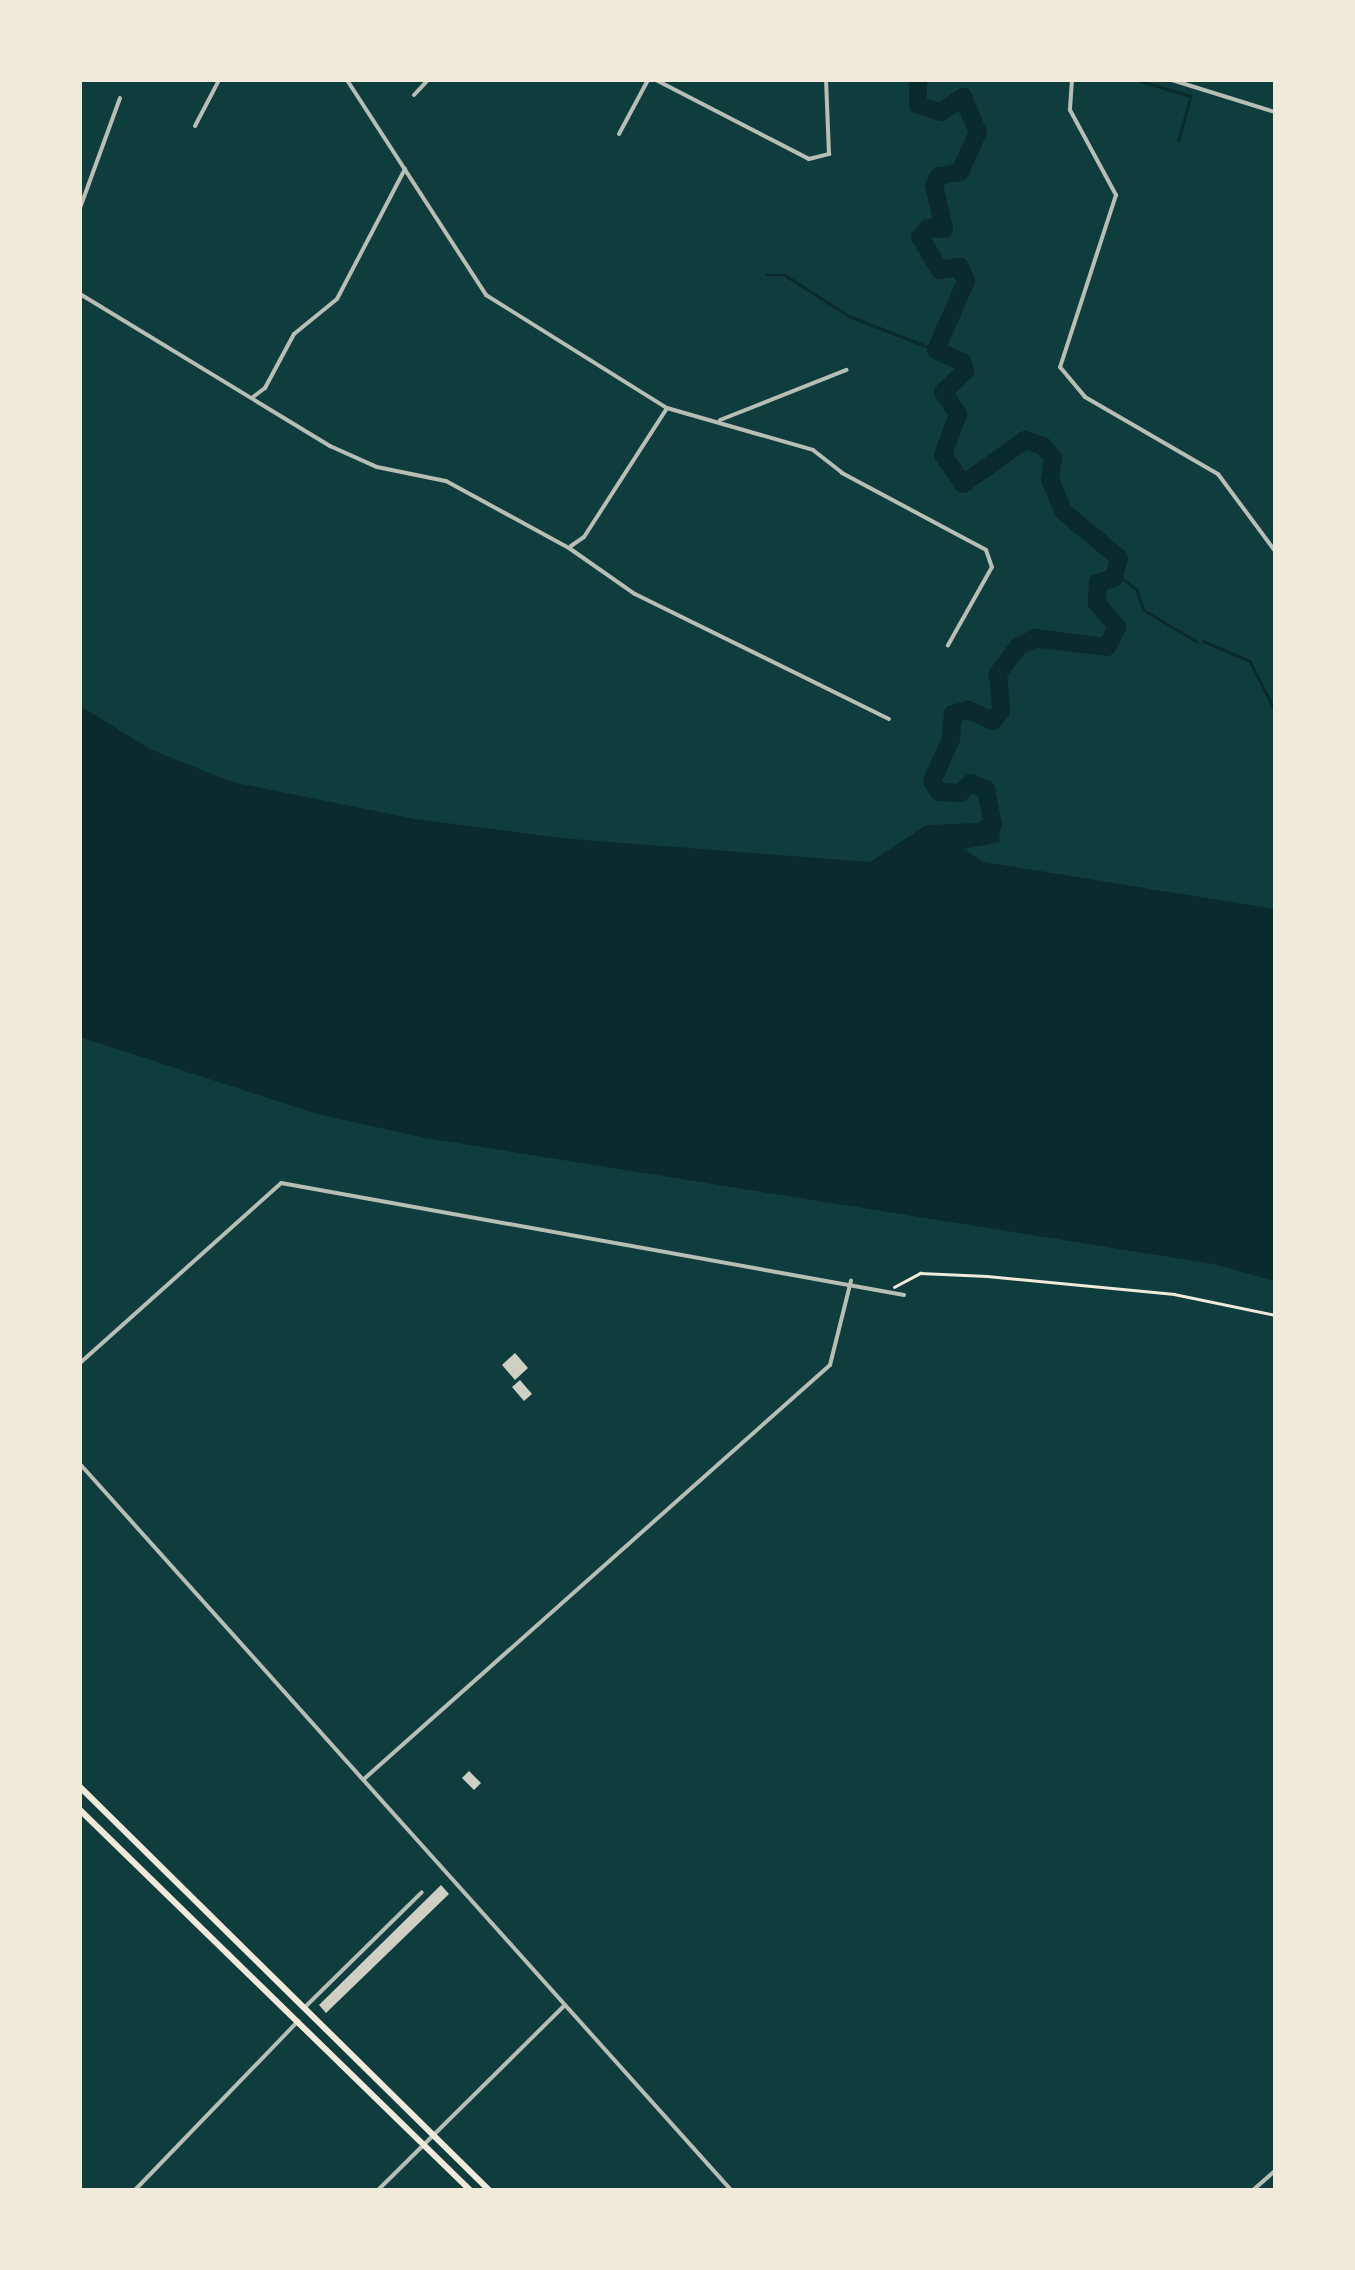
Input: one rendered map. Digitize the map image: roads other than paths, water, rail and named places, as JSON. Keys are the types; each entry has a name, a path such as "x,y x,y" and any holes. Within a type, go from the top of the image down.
{"main road":[{"path":"80,1787 489,2190"},
{"path":"80,1810 470,2190"},
{"path":"298,2021 314,2017"}],"street":[{"path":"194,126 219,80"},
{"path":"347,80 486,295 667,408 720,420 813,450 842,473 994,558 948,645"},
{"path":"414,95 428,80"},
{"path":"620,134 648,80"},
{"path":"656,80 809,160 828,154 826,80"},
{"path":"1072,80 1070,110 1116,195 1060,368 1085,397 1218,474 1275,551"},
{"path":"1172,80 1275,112"},
{"path":"80,208 120,98"},
{"path":"252,397 266,388 300,327 337,299 404,168"},
{"path":"80,294 330,446 377,467 446,481 569,548 635,594 889,718"},
{"path":"720,420 846,370"},
{"path":"569,548 584,536 667,408"},
{"path":"80,1364 281,1183 851,1280 904,1295"},
{"path":"363,1779 830,1365 851,1280"},
{"path":"80,1464 731,2190"},
{"path":"304,2008 422,1892"},
{"path":"378,2190 565,2004"},
{"path":"135,2190 298,2021"},
{"path":"1253,2190 1275,2170"}],"water":[{"path":"80,706 152,750 232,782 415,819 571,839 870,862 926,825 984,823 999,830 1000,842 963,849 984,862 1275,909 1275,1281 1213,1264 425,1138 317,1114 80,1037"}],"waterway":[{"path":"918,80 918,105 941,112 963,97 978,132 960,172 939,176 934,185 944,229 928,228 920,237 940,270 960,267 966,281 936,350 962,362 965,371 943,392 958,414 943,455 963,484 1025,440 1043,446 1053,457 1050,480 1063,511 1119,558 1114,578 1098,583 1097,603 1117,627 1107,647 1035,638 1018,647 998,674 1001,711 993,721 968,710 953,714 951,739 932,781 939,792 960,793 971,783 986,789 993,824 977,835"},
{"path":"1141,81 1191,96 1179,140"},
{"path":"766,275 785,275 849,316 936,350"},
{"path":"1115,572 1137,590 1144,610 1196,641"},
{"path":"1203,641 1250,661 1275,710"}]}
